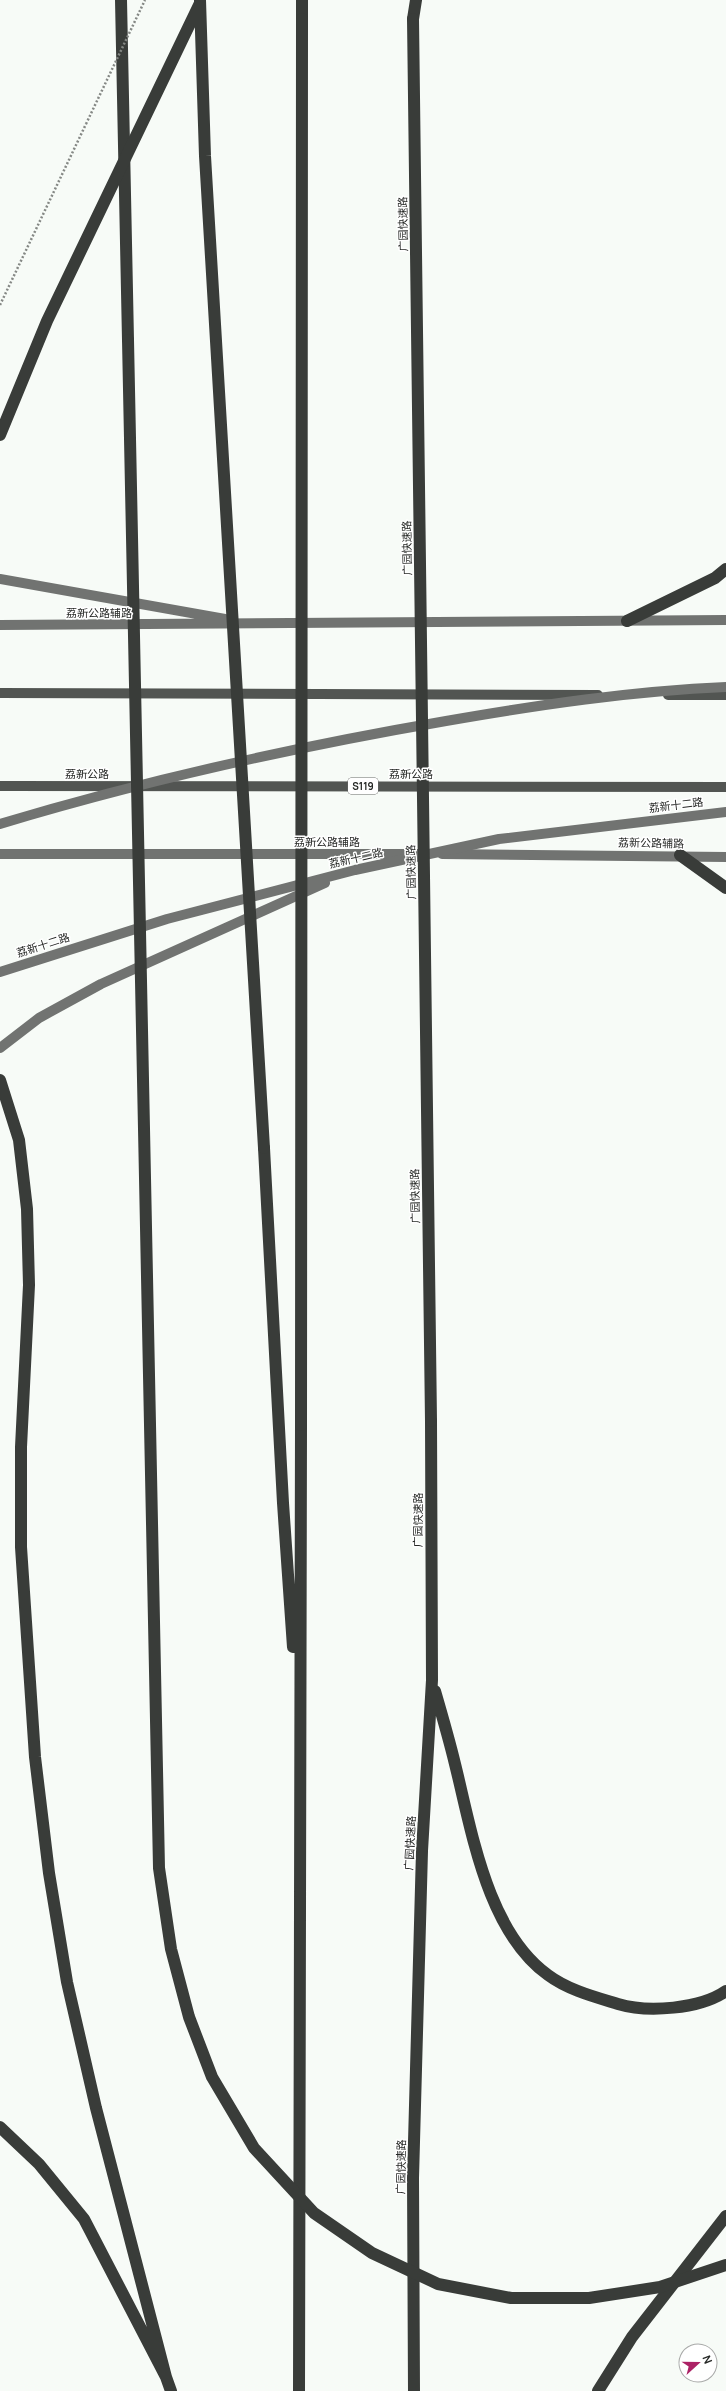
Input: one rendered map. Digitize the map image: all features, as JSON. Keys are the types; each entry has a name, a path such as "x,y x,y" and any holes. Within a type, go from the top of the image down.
{"highway":[{"path":"121,0 159,1868 171,1949 189,2017 212,2077 259,2154 314,2213 372,2253 438,2284 511,2298 588,2298 660,2287 726,2265"},
{"path":"0,435 47,321 200,0"},
{"path":"200,0 205,156 264,1148 283,1503 300,1742"},
{"path":"299,2391 302,0"},
{"name":"广园快速路","path":"414,0 413,19 431,1421 432,1680 422,1851 413,2178 414,2391"},
{"path":"627,621 715,578 726,569"},
{"path":"680,855 726,888"},
{"path":"0,1080 19,1140 27,1209 29,1286 21,1447 21,1547 35,1750 49,1873 67,1982 96,2108 170,2391"},
{"path":"432,1680 473,1844 492,1898 518,1945 548,1975 588,1995 633,2008 678,2008 718,1996 726,1991"},
{"path":"0,2127 39,2164 84,2219 166,2377"},
{"path":"598,2391 632,2337 726,2216"}],"main road":[{"path":"0,579 251,623"},
{"name":"荔新公路辅路","path":"0,625 726,620"},
{"path":"0,824 196,771 374,733 524,708 726,687"},
{"path":"0,693 726,695"},
{"name":"荔新公路","path":"0,786 726,787"},
{"name":"荔新十二路","path":"0,972 167,919 355,870 499,839 726,812"},
{"name":"荔新公路辅路","path":"0,854 680,855 726,857"},
{"path":"0,1048 39,1018 101,984 208,934 355,870"}],"path":[{"path":"0,305 144,0"}]}
